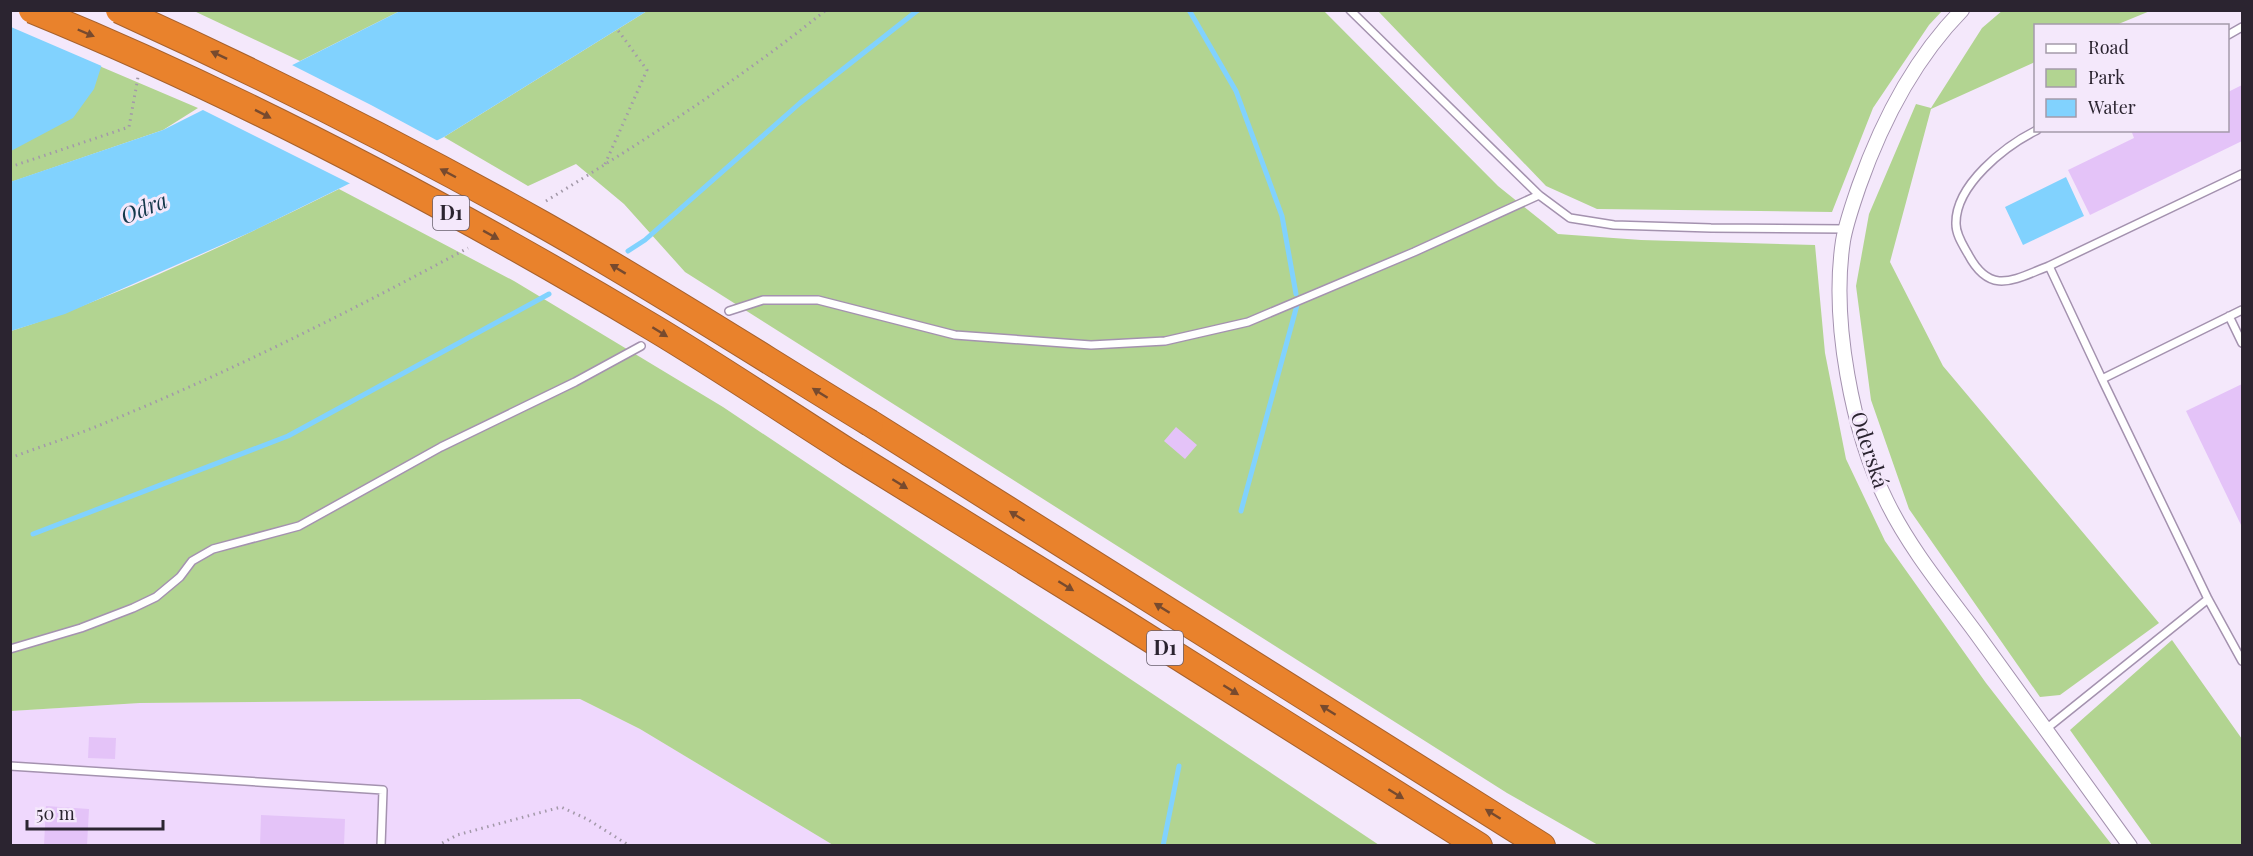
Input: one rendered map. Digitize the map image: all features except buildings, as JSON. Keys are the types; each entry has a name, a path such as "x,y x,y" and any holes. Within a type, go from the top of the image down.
{"highway":[{"name":"D1","path":"32,10 207,86 384,175 653,328 1479,846"},
{"name":"D1","path":"119,10 223,57 531,218 870,423 1542,846"}],"street":[{"name":"Oderská","path":"1962,10 1917,66 1893,106 1867,163 1845,229 1840,270 1843,335 1857,417 1877,481 1911,544 2130,846"}],"lane":[{"path":"1350,10 1539,195 1570,218 1614,225 1845,229"},
{"path":"2034,132 2003,152 1976,177 1960,204 1956,231 1976,269 1988,279 2008,281 2049,266 2242,174"},
{"path":"729,311 763,300 818,300 955,335 1090,345 1165,341 1248,322 1414,252 1539,195"},
{"path":"2049,266 2208,599 2242,661"},
{"path":"2102,379 2242,310"},
{"path":"2229,316 2242,343"},
{"path":"10,649 81,628 134,608 156,597 180,577 192,561 213,549 299,526 441,447 575,382 641,346"},
{"path":"2046,729 2208,599"},
{"path":"10,766 383,790 381,846"}],"path":[{"path":"546,201 604,166 746,70 826,10"},
{"path":"604,166 647,70 617,29"},
{"path":"10,167 129,128 139,69"},
{"path":"10,458 103,424 212,377 344,314 468,249"},
{"path":"437,846 457,835 561,807 587,819 630,846"}],"shaded area":[{"path":"580,699 640,729 833,845 11,846 11,711 140,703"}],"green space":[{"path":"2003,10 2150,11 2118,24 2034,24 2034,62 1931,109 1890,262 1943,366 2159,623 2060,695 2040,697 1909,509 1871,400 1856,286 1869,214 1916,104 1931,108 1982,28"},
{"path":"194,11 400,11 300,61"},
{"path":"647,11 1324,11 1498,186 1558,234 1641,240 1815,245 1825,353 1846,459 1885,541 1986,683 2112,845 1598,845 1507,793 685,272 624,204 576,164 528,186 444,137"},
{"path":"1378,11 1942,11 1929,25 1873,108 1832,212 1597,209 1546,186"},
{"path":"10,28 198,108 163,130 11,182"},
{"path":"339,189 514,281 723,407 1379,845 833,845 640,729 580,699 140,703 11,711 11,331 136,284"},
{"path":"2172,640 2242,739 2242,845 2152,845 2070,730"}],"water":[{"path":"11,11 119,11 94,89 73,118 11,151"},
{"name":"Odra","path":"400,11 647,11 444,137 251,232 65,314 11,331 10,182 163,130"},
{"path":"2066,177 2084,216 2023,245 2005,207"}],"pier":[{"path":"122,10 104,67 11,27 11,11"},
{"path":"288,63 440,142 353,185 199,108"}],"waterway":[{"path":"628,251 645,240 800,103 918,10"},
{"path":"1189,10 1236,91 1282,216 1296,294"},
{"path":"33,534 288,436 549,294"},
{"path":"1241,511 1297,305"},
{"path":"1163,846 1179,766"}]}
